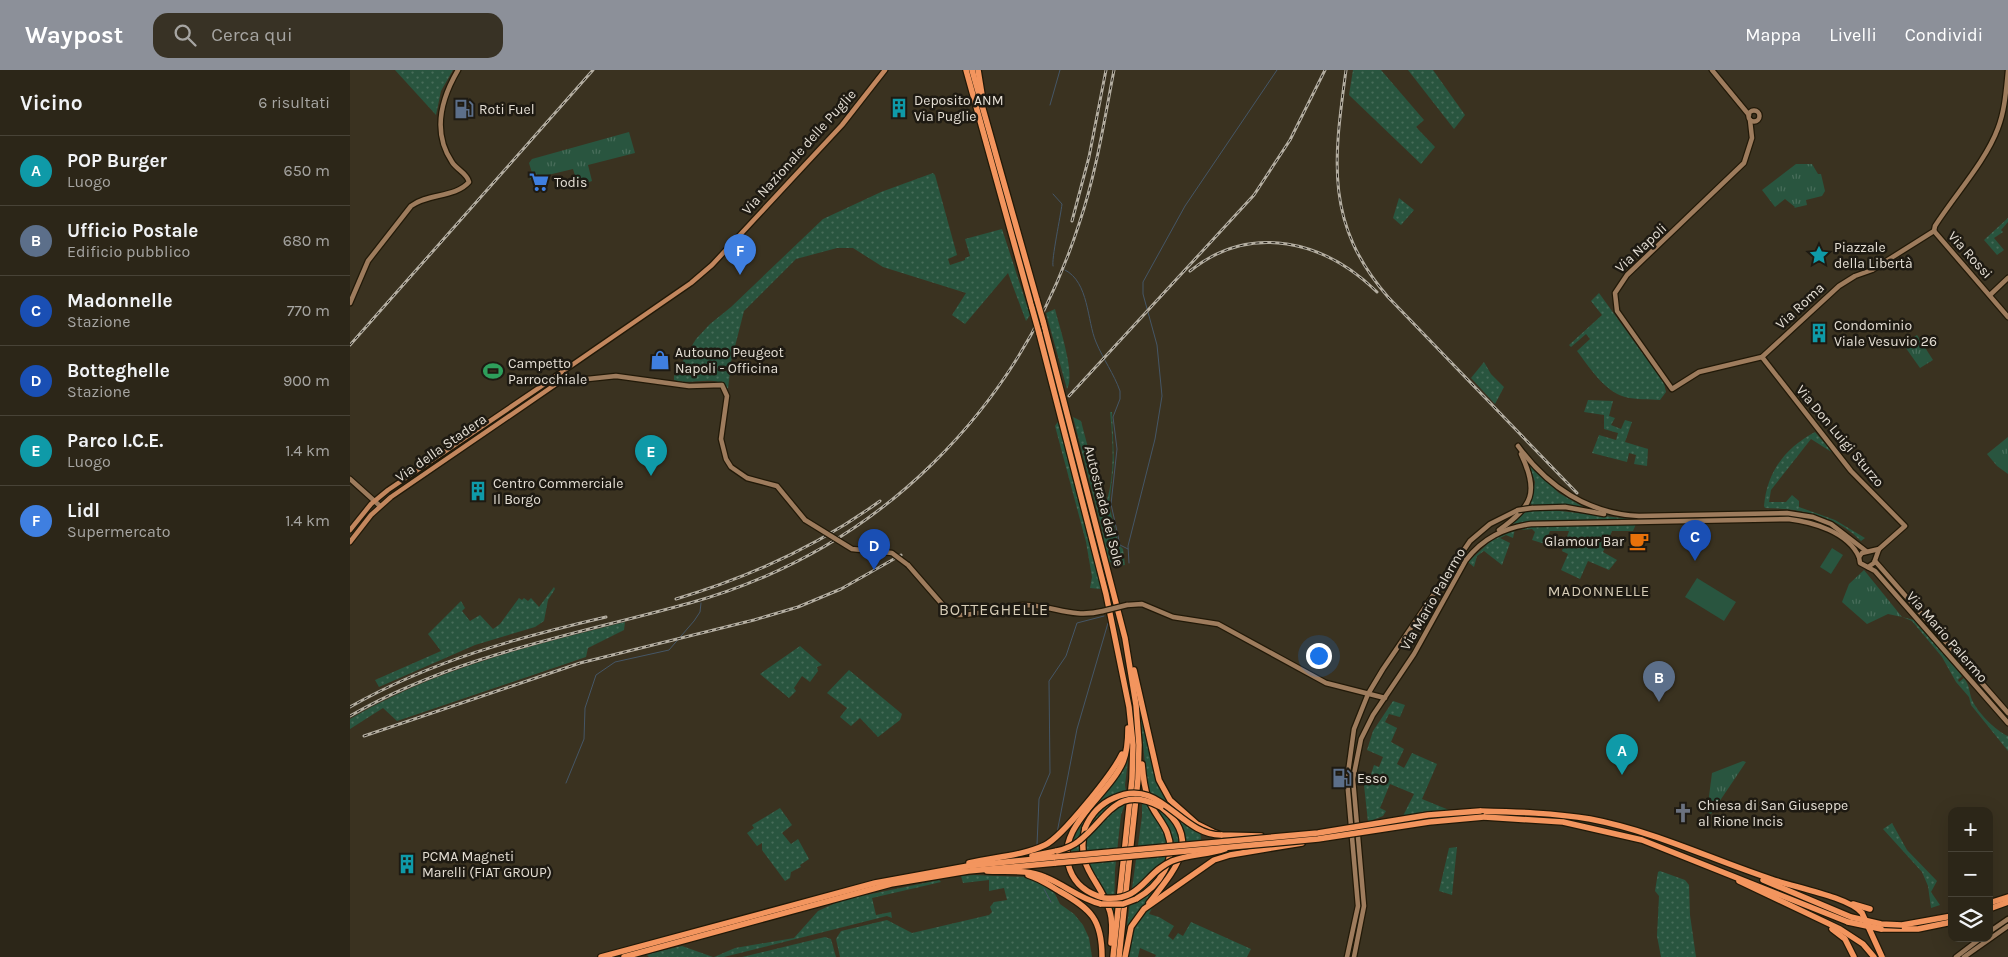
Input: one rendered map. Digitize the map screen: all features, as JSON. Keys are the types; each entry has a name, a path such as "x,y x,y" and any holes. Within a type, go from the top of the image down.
{"highway":[{"name":"Autostrada del Sole","path":"966,70 1039,333 1106,594 1125,681 1133,745 1132,779 1112,957"},
{"name":"Autostrada del Sole","path":"972,70 1043,321 1125,638 1132,674 1139,745 1136,812 1119,957"},
{"path":"978,70 983,91 984,108"},
{"path":"1125,638 1134,666 1159,780 1170,800 1196,824 1221,835"},
{"path":"1125,681 1127,746 1123,762 1116,775 1069,837 1066,854 1071,874 1088,892 1104,898 1119,898 1137,891 1161,868 1173,860 1217,852 1234,846"},
{"path":"968,871 1035,873 1047,877 1082,898 1101,904 1123,904 1136,900 1159,880 1168,866 1170,848 1167,832 1148,798 1143,780 1139,745"},
{"path":"602,957 780,907 875,883 1034,850 1053,841 1071,822 1120,759 1127,746"},
{"path":"1112,957 1112,918 1105,899 1083,859 1082,844 1085,828 1089,819 1101,805 1118,796 1135,793 1161,800 1200,831 1221,835 1281,836"},
{"path":"1006,862 1069,847 1085,836 1107,811 1121,803 1143,800 1161,807 1171,814 1179,826 1182,854 1174,871 1131,927 1125,957"},
{"path":"930,872 1006,862 1281,836 1368,826 1428,815 1480,811 1559,814 1646,833 1771,879 1870,909"},
{"path":"1144,909 1214,860 1230,855 1318,839 1457,819 1536,819 1616,833 1650,843 1881,929 1901,930 1948,923"},
{"path":"624,957 891,884 968,871 1318,839"},
{"path":"1715,859 1850,919 1902,925 1948,917"},
{"path":"1721,870 1840,930 1863,944 1874,957"},
{"path":"1019,873 1039,879 1085,906 1094,916 1101,932 1102,957"},
{"path":"1993,902 2008,896"},
{"path":"1846,902 1862,913 1882,957"},
{"path":"1993,908 2008,902"},
{"path":"1820,921 1844,939 1854,957"}],"main road":[{"name":"Via Nazionale delle Puglie","path":"558,379 691,283 712,265 842,125 885,70"},
{"name":"Via della Stadera","path":"350,530 375,501 388,490 545,383 558,379"},
{"name":"Via della Stadera","path":"350,542 380,506 546,390 558,379"},
{"path":"545,383 548,385 546,390"}],"street":[{"path":"350,303 368,261 411,206 417,202 459,190 469,181 453,164 446,151 441,128 442,102 458,70"},
{"path":"1712,70 1749,117 1757,120 1759,113 1740,104"},
{"path":"1934,231 1993,139 2006,103 2008,71"},
{"path":"1749,117 1753,110"},
{"name":"Via Napoli","path":"1749,117 1752,132"},
{"name":"Via Napoli","path":"1757,120 1752,132 1750,150 1744,163 1628,275 1614,293 1617,311 1672,389 1699,372 1762,357"},
{"name":"Via Rossi","path":"1934,231 2008,317"},
{"name":"Via Roma","path":"1762,357 1839,286 1855,276 1872,270 1934,231"},
{"path":"1990,295 2008,278"},
{"name":"Via Don Luigi Sturzo","path":"1762,357 1851,471 1905,526 1879,549"},
{"path":"558,379 566,381 616,376 689,386 722,385 727,396 721,439 726,458 731,467 747,478 778,486 786,499 805,520 852,550 892,553 908,565 948,611 958,615 1023,606 1040,606 1076,615 1087,615 1126,605 1142,604 1173,617 1218,624 1326,683 1385,698"},
{"path":"1490,536 1517,517 1529,502 1532,481 1518,446 1540,470 1570,497 1585,505 1620,515"},
{"path":"350,479 380,506"},
{"name":"Via Mario Palermo","path":"1347,957 1358,906 1348,769 1354,729 1368,694 1470,541 1490,524 1518,510 1564,507 1649,518 1798,520 1814,524 1837,535 1854,548 1861,565 1875,571 2008,723"},
{"name":"Via Mario Palermo","path":"1354,957 1364,906 1354,770 1361,739 1367,724 1414,654 1466,560 1490,536 1514,527 1531,524 1636,521 1649,518 1787,513 1813,517 1831,524 1868,551 2008,713"},
{"path":"1859,557 1868,551 1879,549"},
{"path":"1868,567 1875,560 1879,549"},
{"path":"1993,929 2008,919"},
{"path":"1964,957 2008,926"},
{"path":"1956,957 1976,942"}],"green space":[{"path":"395,70 453,70 441,91 436,115"},
{"path":"1353,70 1381,70 1424,120 1416,127 1435,147 1421,164 1349,95"},
{"path":"1408,70 1433,70 1465,115 1454,129"},
{"path":"629,132 635,153 588,165 592,181 578,186 573,169 527,180 530,179 529,174 532,173 529,163 532,159"},
{"path":"1796,164 1812,164 1818,174 1821,174 1825,191 1822,196 1806,200 1807,205 1794,208 1785,199 1775,207 1762,190"},
{"path":"933,173 957,255 948,259 950,265 965,260 965,258 970,256 965,239 1002,229 1030,315 1026,321 1008,273 965,324 952,315 966,293 883,267 853,248 837,248 796,259 744,311 731,362 728,389 723,384 711,381 688,382 674,380 674,376 696,339 823,219 881,192"},
{"path":"1399,198 1414,210 1401,225 1393,218"},
{"path":"2008,218 2008,222 2001,230 2003,232 1994,238 2004,250 1997,255 1984,240"},
{"path":"1599,293 1664,383 1666,392 1660,400 1625,397 1604,384 1577,351 1590,339 1586,334 1571,347 1569,345 1602,315 1591,301"},
{"path":"1055,309 1068,362 1069,382 1067,389 1046,313"},
{"path":"1917,335 1933,360 1920,368 1903,344"},
{"path":"1484,362 1491,374 1504,387 1495,404 1471,378"},
{"path":"1588,400 1613,401 1609,416 1615,418 1611,425 1621,429 1625,420 1632,422 1625,442 1648,449 1647,466 1634,464 1636,455 1629,453 1627,462 1592,453 1599,435 1616,440 1618,433 1604,429 1604,415 1584,412"},
{"path":"1110,412 1112,412 1114,462 1109,505 1119,545 1123,549 1125,565 1112,567 1111,562 1108,563 1102,530 1073,417 1081,421 1102,501 1107,500 1112,467"},
{"path":"1059,420 1102,588 1100,589 1090,588 1092,577 1086,542 1055,426"},
{"path":"1815,432 1833,453 1811,439 1771,490 1769,502 1786,502 1792,495 1799,501 1799,507 1835,520 1865,538 1861,541 1841,525 1817,515 1778,508 1765,508 1764,506 1769,482 1779,462 1786,453 1804,438"},
{"path":"2008,437 2008,474 1997,466 1987,454"},
{"path":"1529,464 1559,493 1585,508 1557,504 1530,506 1535,482"},
{"path":"1543,509 1630,519 1531,521 1511,524 1525,511"},
{"path":"1636,524 1633,531 1612,531 1603,552 1617,560 1609,570 1588,561 1580,579 1561,570 1568,554 1562,551 1569,531 1550,531 1545,544 1532,540 1535,532 1532,529 1520,530 1532,526"},
{"path":"1515,529 1513,538 1506,535 1500,538 1510,543 1502,565 1484,551 1477,556 1474,567 1468,562 1492,540"},
{"path":"1832,548 1843,555 1831,574 1820,567"},
{"path":"1864,570 1902,617 1888,614 1867,624 1842,602 1849,584"},
{"path":"1697,578 1736,602 1724,621 1685,597"},
{"path":"554,587 555,589 548,600 544,621 535,627 475,645 379,687 375,680 441,651 428,634 461,601 465,608 462,611 470,621 480,615 493,629 500,624 519,598 522,600 524,598 528,601 531,598 539,607"},
{"path":"1902,617 1914,620 1962,676 1958,680 1959,682 1964,678 1978,710 1993,726 2008,736 2008,751 1971,705 1969,697 1956,682 1942,657 1912,621"},
{"path":"625,622 624,630 588,648 586,657 397,721 383,708 350,729 350,719 382,701 415,686 518,650"},
{"path":"800,646 822,665 817,667 818,671 810,682 802,676 794,688 796,691 789,698 760,674"},
{"path":"849,670 902,714 900,720 878,737 860,718 851,726 840,717 847,708 827,693"},
{"path":"1138,697 1159,786 1169,801 1200,827 1201,841 1180,843 1172,869 1135,916 1130,927 1127,925 1142,816 1142,788 1163,829 1168,851 1163,869 1136,901 1152,892 1165,874 1172,843 1148,792"},
{"path":"1393,701 1405,705 1400,717 1389,714 1385,722 1397,728 1391,742 1404,749 1397,764 1404,768 1412,753 1437,764 1422,799 1449,810 1403,816 1414,794 1390,784 1380,808 1386,811 1383,816 1368,822 1363,776 1371,774 1374,765 1379,767 1383,757 1367,750 1373,731"},
{"path":"1129,752 1125,785 1127,798 1121,815 1115,870 1114,914 1088,865 1084,850 1069,852 1072,836"},
{"path":"1743,761 1746,762 1711,814 1707,812 1712,773"},
{"path":"780,808 792,825 782,833 791,844 798,839 809,859 800,865 801,867 791,872 790,878 785,881 762,850 762,843 757,846 747,833 754,828 752,825"},
{"path":"1892,823 1907,850 1937,881 1931,892 1940,905 1931,908 1928,886 1922,872 1883,829"},
{"path":"1457,847 1452,895 1439,891 1449,848"},
{"path":"1660,871 1685,880 1689,885 1690,915 1696,957 1661,957 1657,936 1659,896 1655,891 1658,872"},
{"path":"961,876 1026,877 1053,890 1060,904 1074,914 1083,925 1089,938 1092,957 840,957 836,939 841,931 887,920 912,933 989,915 992,912 990,907 994,902 1007,900 1004,888 989,891 989,880 963,883"},
{"path":"939,880 941,882 872,898 876,915 891,912 892,918 887,916 724,957 714,957 735,948 794,938 818,911 842,900"},
{"path":"1154,904 1149,914 1159,917 1174,926 1168,936 1173,940 1178,933 1183,936 1191,922 1251,949 1247,957 1155,957 1156,955 1140,948 1138,957 1126,957 1135,928"},
{"path":"825,937 831,939 836,957 742,957"},
{"path":"682,946 713,957 649,957 646,954"}],"waterway":[{"path":"1050,105 1060,70"},
{"path":"1129,563 1128,546 1155,439 1162,396 1157,345 1143,294 1143,282 1185,206 1277,70"},
{"path":"1053,194 1062,204 1053,266"},
{"path":"1065,270 1079,283 1096,342 1120,391 1120,399 1113,417 1117,449 1111,504 1120,545 1128,549"},
{"path":"566,783 584,739 585,708 596,675 615,662 669,650 694,621 700,612 701,603"},
{"path":"1037,845 1039,799 1050,773 1049,681 1066,656 1077,623 1104,616"},
{"path":"1057,833 1077,729 1108,623"},
{"path":"1044,889 1051,902"}],"railway":[{"path":"350,345 593,70"},
{"path":"1072,221 1089,157 1106,70"},
{"path":"350,716 390,695 474,662 559,637 690,603 759,579 822,548 880,509 933,463 979,412 1019,354 1053,292 1085,205 1095,167 1114,70"},
{"path":"1069,396 1254,195 1290,140 1325,70"},
{"path":"1346,70 1337,161 1339,189 1343,216 1353,243 1367,270 1388,297 1577,493"},
{"path":"1190,271 1213,256 1238,246 1262,243 1287,244 1311,250 1334,260 1357,274 1377,292"},
{"path":"676,599 730,581 782,559 832,532 880,501"},
{"path":"364,736 580,663 754,620 798,607 841,589 901,555"},
{"path":"350,707 412,676 443,664 539,633 606,617"}],"place":[{"name":"Deposito ANM Via Puglie","path":"899,108"},
{"name":"Roti Fuel","path":"464,109"},
{"name":"Todis","path":"539,182"},
{"name":"Piazzale della Libertà","path":"1819,255"},
{"name":"Lidl","path":"740,275"},
{"name":"Condominio Viale Vesuvio 26","path":"1819,333"},
{"name":"Autouno Peugeot Napoli - Officina","path":"660,360"},
{"name":"Campetto Parrocchiale","path":"493,371"},
{"name":"Parco I.C.E.","path":"651,476"},
{"name":"Centro Commerciale Il Borgo","path":"478,491"},
{"name":"Glamour Bar","path":"1639,541"},
{"name":"Madonnelle","path":"1695,561"},
{"name":"Botteghelle","path":"874,570"},
{"name":"Ufficio Postale","path":"1659,702"},
{"name":"POP Burger","path":"1622,775"},
{"name":"Esso","path":"1342,778"},
{"name":"Chiesa di San Giuseppe al Rione Incis","path":"1683,813"},
{"name":"PCMA Magneti Marelli (FIAT GROUP)","path":"407,864"}],"district":[{"name":"MADONNELLE","path":"1599,591"},
{"name":"BOTTEGHELLE","path":"994,609"}]}
